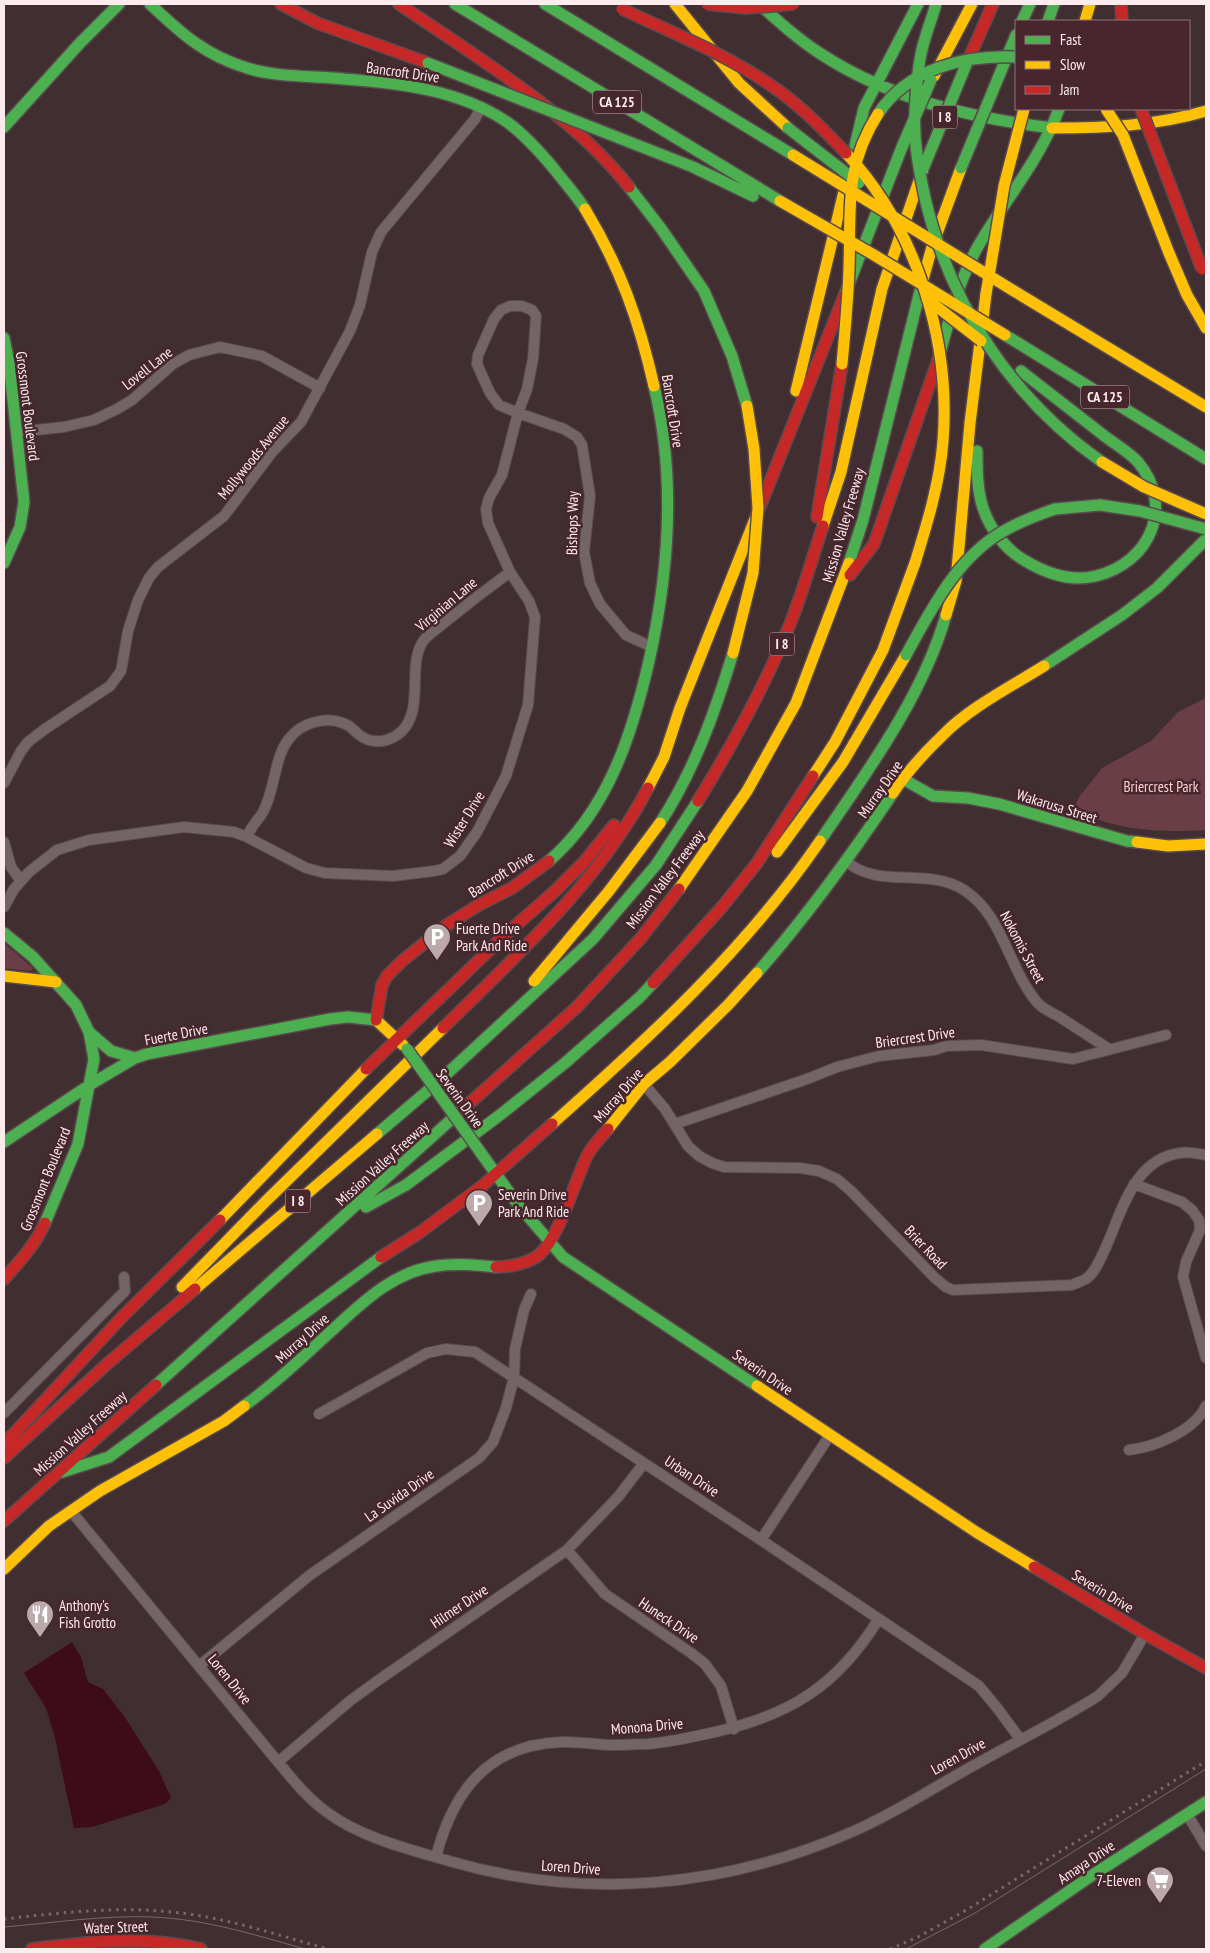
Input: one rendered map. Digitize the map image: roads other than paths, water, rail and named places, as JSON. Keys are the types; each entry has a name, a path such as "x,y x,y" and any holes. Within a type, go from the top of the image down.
{"main road":[{"path":"4,127 80,43 119,4"},
{"name":"Bancroft Drive","path":"150,4 177,30 206,50 230,63 249,69 431,89 481,107 504,120 531,143 578,196 606,244 636,317 648,356 664,442 666,550 652,647 641,697 628,740 609,783 586,821 557,854 510,889 445,926 403,960 384,981 376,1020"},
{"path":"281,4 317,23 428,63 693,167 756,197 780,201"},
{"path":"399,4 501,74 558,117 614,168 660,227 704,291 732,356 747,406 754,449 758,508 753,573 723,687 695,757 651,835 586,919 487,1036"},
{"name":"CA 125","path":"454,4 780,201 874,255 1206,459"},
{"name":"CA 125","path":"545,4 1206,407"},
{"path":"675,4 739,83 788,128 862,185 910,228"},
{"path":"707,4 766,8 794,4"},
{"path":"759,4 792,34 817,52 876,84 961,113 1004,123 1052,128 1104,128 1133,126 1190,117 1206,111"},
{"path":"766,489 806,351 864,108 918,4"},
{"path":"936,4 922,47 917,75 914,112 916,146 922,185 933,227 949,272 964,304 1002,366 1056,427 1096,459 1123,477 1149,491 1206,514"},
{"path":"107,1364 266,1201 348,1123 552,921 596,870 638,806 664,757 680,708 902,147 932,80 972,4"},
{"name":"Mission Valley Freeway","path":"4,1458 107,1364 430,1088 593,939 656,864 699,800 735,739 769,673 791,622 841,472 882,289 924,169 993,4"},
{"path":"1022,20 1030,4"},
{"path":"1048,20 1054,4"},
{"path":"1085,20 1090,4"},
{"path":"1121,4 1122,20"},
{"path":"617,6 749,71 779,91 833,137 861,169 878,193 916,264 933,320 942,372 944,405 943,440 937,481 929,518 915,563 883,650 835,742 757,863 722,907"},
{"name":"Mission Valley Freeway","path":"4,1521 268,1282 339,1222 577,1007 641,938 683,884 747,791 796,703 842,585 863,520 916,304 932,247 961,168 1015,37"},
{"path":"809,569 842,364 851,198 856,157 874,120 899,92 914,80 941,66 973,57 1000,55 1015,57"},
{"path":"57,1473 109,1457 379,1258 427,1227 496,1175 656,1030 685,1001 750,930 814,849 856,789 921,680 940,637 956,581 970,423 986,294 1004,186 1024,110"},
{"path":"842,585 874,544 930,383 963,275 983,238 1017,188 1052,128 1058,110"},
{"path":"1107,110 1123,135 1169,254 1187,295 1206,328"},
{"path":"1141,110 1204,274"},
{"path":"874,255 946,314 1137,461 1148,476 1155,493 1156,509 1154,524 1139,552 1115,570 1084,577 1059,576 1029,565 1018,558 1000,539 984,509 980,495 975,388"},
{"name":"Grossmont Boulevard","path":"4,338 9,363 17,432 24,516 21,529 4,563"},
{"path":"339,1222 406,1185 500,1115 606,1030 640,997 722,907 778,851 843,762 940,595 966,560 988,541 1012,525 1055,509 1100,505 1144,511 1206,529"},
{"name":"Murray Drive","path":"4,1569 50,1526 100,1491 224,1421 265,1391 370,1296 391,1282 413,1272 434,1266 457,1264 504,1267 524,1262 539,1255 550,1243 588,1154 644,1084 670,1062 728,1005 796,929 847,862 903,779 943,734 985,703 1122,615 1157,588 1206,539"},
{"path":"4,1445 122,1317 250,1190 396,1038 506,934 556,890 590,855 620,818 642,785 680,708"},
{"name":"Wakarusa Street","path":"903,779 933,796 968,798 999,804 1127,841 1168,846 1206,844"},
{"name":"Grossmont Boulevard","path":"4,933 33,957 76,1006 89,1032 94,1059 91,1084 78,1144 39,1237 27,1254 4,1279"},
{"path":"4,976 56,982"},
{"name":"Fuerte Drive","path":"4,1142 91,1084 135,1058 147,1054 330,1019 348,1017 376,1020"},
{"name":"Severin Drive","path":"376,1020 407,1049 519,1206 563,1257 976,1532 1145,1634 1206,1668"},
{"path":"89,1032 111,1051 135,1058"},
{"name":"Amaya Drive","path":"985,1949 1094,1874 1206,1802"},
{"name":"Water Street","path":"33,1949 91,1942 153,1940 201,1949"}],"street":[{"name":"Mollywoods Avenue","path":"4,783 28,742 110,686 119,676 128,631 138,600 149,578 158,567 232,508 274,452 301,422 350,332 360,305 372,252 381,232 475,119 481,107"},
{"name":"Wister Drive","path":"4,907 21,881 38,864 57,850 89,840 184,827 234,832 306,868 325,873 393,876 434,871 442,869 460,856 477,832 506,776 528,705 535,617 529,601 510,572 488,523 486,509 489,498 502,475 518,414 527,389 533,359 536,316 527,307 516,305 501,310 494,319 478,354 477,364 490,393 499,405 518,414"},
{"name":"Lovell Lane","path":"17,432 94,420 132,400 173,364 189,354 220,347 262,356 320,388"},
{"name":"Bishops Way","path":"518,414 564,429 576,437 582,445 590,496 584,552 590,583 600,604 626,635 652,647"},
{"name":"Virginian Lane","path":"247,837 251,825 263,812 272,789 283,747 294,733 308,724 325,720 342,722 362,736 376,742 388,740 398,734 404,729 411,715 418,654 424,640 469,602 510,572"},
{"path":"4,842 11,867 21,881"},
{"name":"Nokomis Street","path":"847,862 856,869 877,876 925,877 963,889 980,903 994,921 1028,991 1038,1004 1109,1049"},
{"name":"Briercrest Drive","path":"675,1124 807,1079 837,1066 879,1056 934,1050 946,1046 981,1045 1073,1059 1166,1035"},
{"name":"Brier Road","path":"644,1084 666,1109 693,1151 706,1160 724,1167 800,1168 819,1171 836,1179 852,1191 935,1278 953,1290 1072,1285 1087,1278 1100,1262 1134,1184 1142,1173 1151,1164 1180,1152 1206,1155"},
{"path":"1134,1184 1182,1202 1192,1210 1199,1220 1200,1230 1186,1262 1183,1277 1206,1358"},
{"path":"4,1413 125,1290 124,1277"},
{"name":"La Suvida Drive","path":"199,1666 310,1575 480,1458 493,1442 506,1408 514,1377 517,1341 524,1310 531,1294"},
{"name":"Urban Drive","path":"319,1414 417,1357 436,1350 456,1348 475,1352 644,1462 979,1686 1020,1739"},
{"path":"1128,1450 1147,1448 1191,1426 1206,1406"},
{"path":"761,1540 830,1435"},
{"name":"Hilmer Drive","path":"278,1762 351,1700 567,1550 618,1497 644,1462"},
{"name":"Loren Drive","path":"71,1511 306,1795 337,1819 381,1840 467,1866 535,1880 627,1886 673,1882 717,1875 796,1854 854,1831 1090,1702 1106,1690 1126,1667 1145,1634"},
{"name":"Huneck Drive","path":"567,1550 605,1594 705,1664 721,1686 734,1729"},
{"name":"Monona Drive","path":"436,1857 445,1824 458,1799 468,1785 489,1766 515,1752 537,1745 563,1742 614,1745 651,1744 685,1739 751,1724 785,1710 816,1690 850,1658 878,1620"},
{"path":"1187,1814 1206,1846"}],"tram line":[{"path":"906,1949 975,1913 1206,1769"},
{"path":"4,1927 115,1917 172,1918 211,1924 305,1949"}],"railway":[{"path":"890,1949 920,1936 968,1909 1206,1761"},
{"path":"4,1919 109,1910 151,1910 192,1914 231,1922 328,1949"}],"place":[{"name":"Fuerte Drive Park And Ride","path":"437,961"},
{"name":"Severin Drive Park And Ride","path":"479,1227"},
{"name":"Anthony's Fish Grotto","path":"40,1638"},
{"name":"7-Eleven","path":"1160,1904"}],"park label":[{"name":"Briercrest Park","path":"1161,786"}]}
